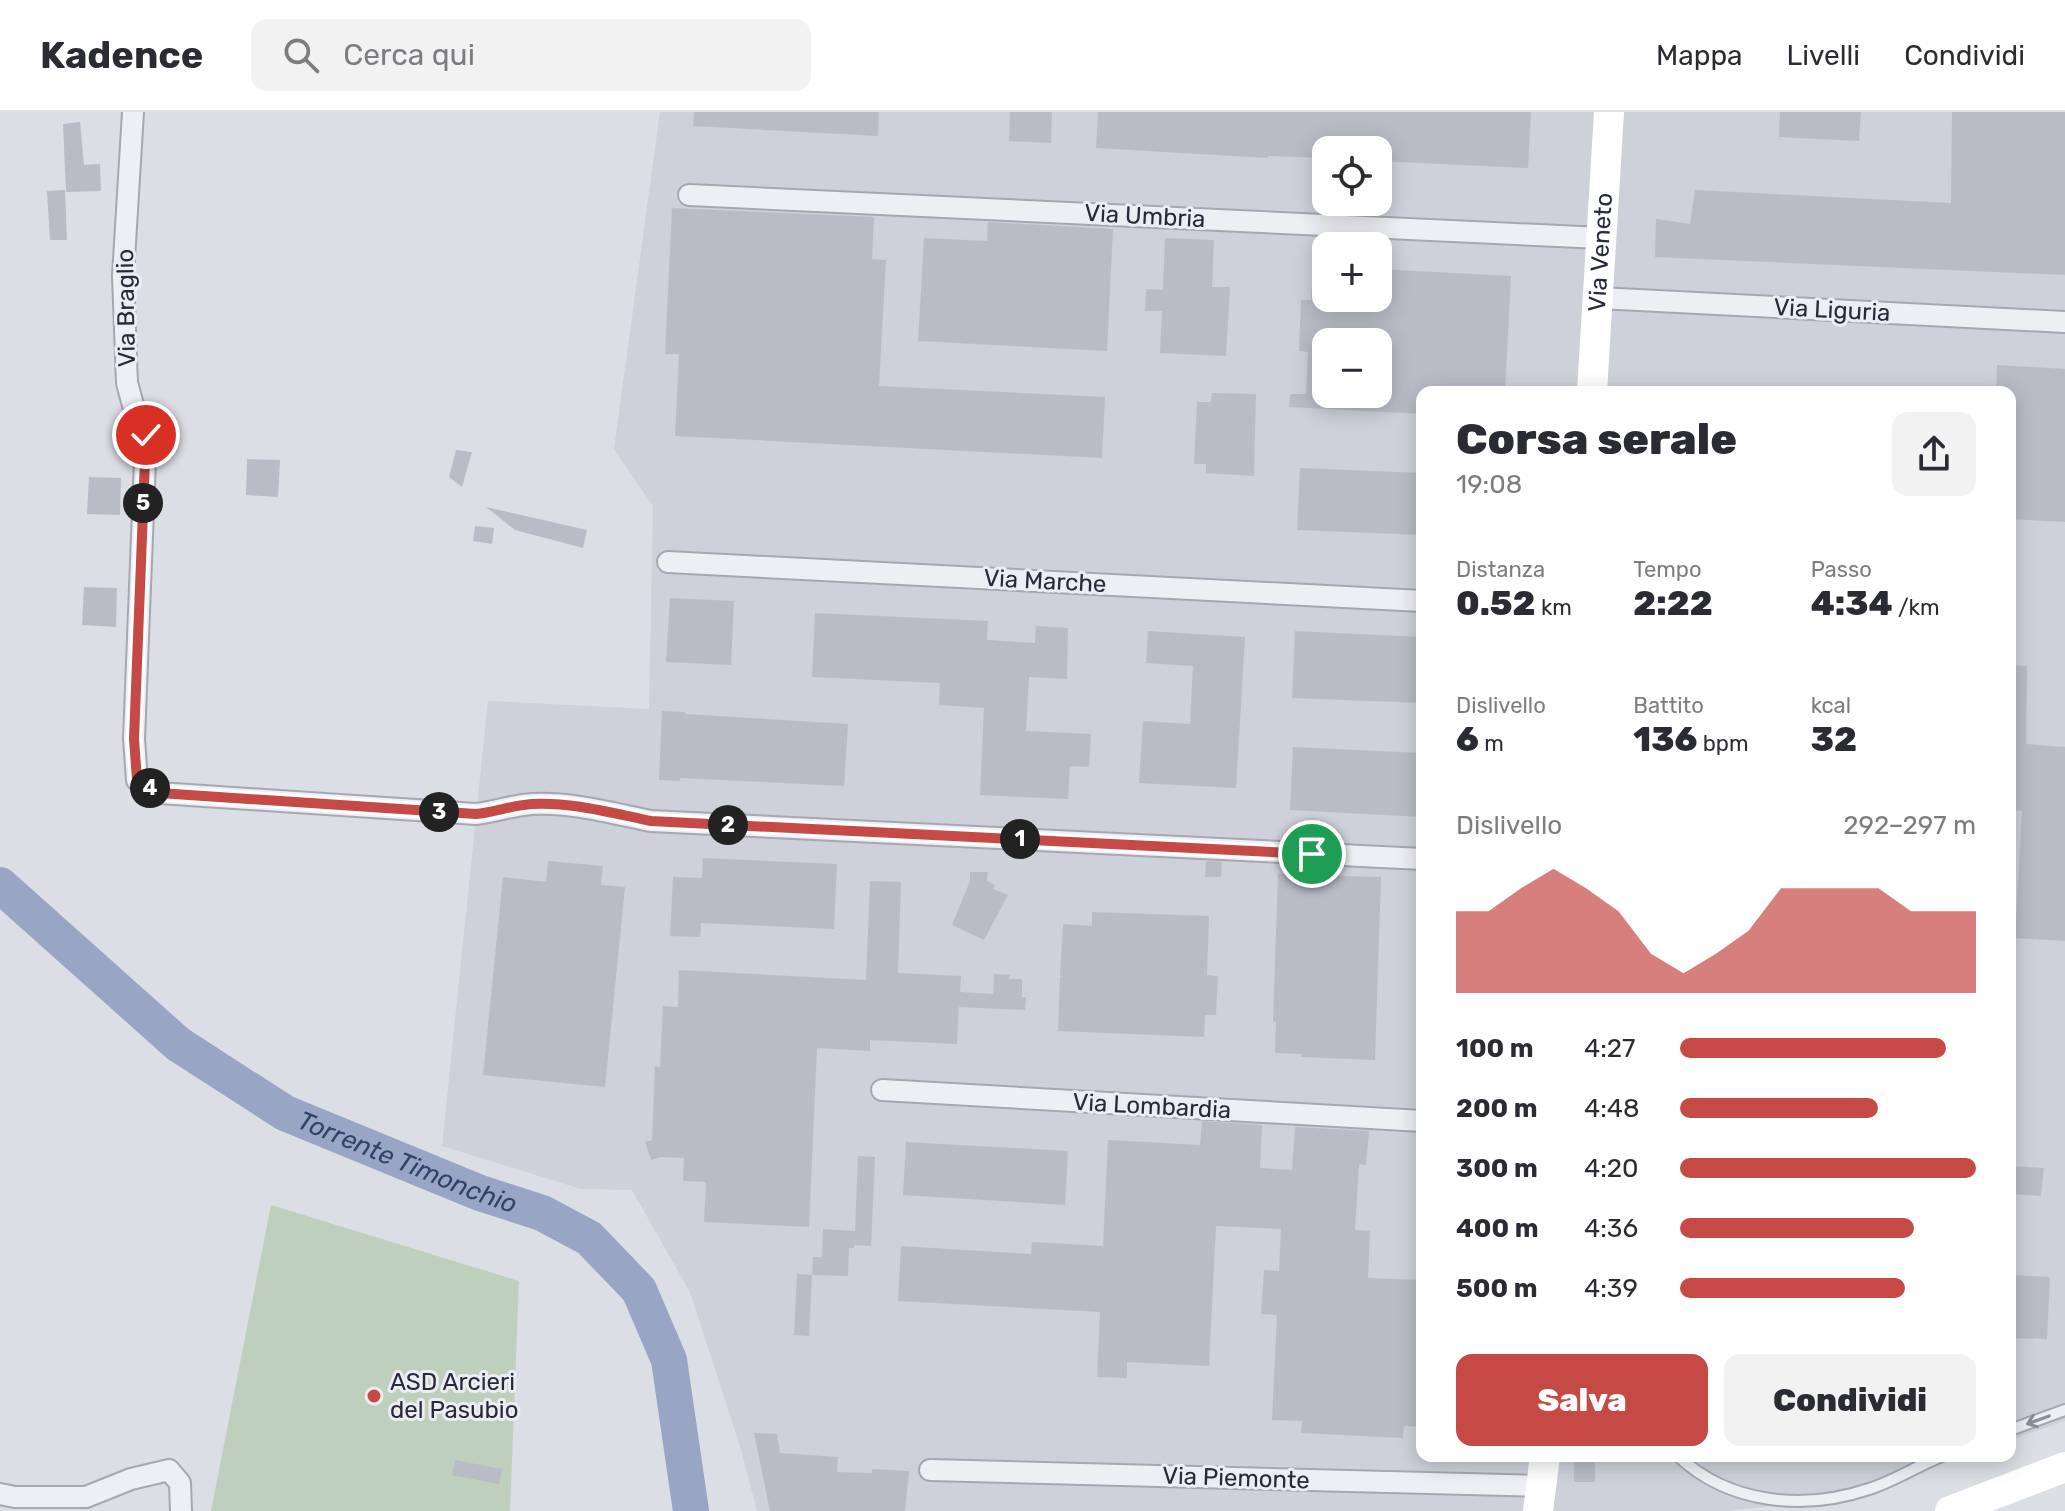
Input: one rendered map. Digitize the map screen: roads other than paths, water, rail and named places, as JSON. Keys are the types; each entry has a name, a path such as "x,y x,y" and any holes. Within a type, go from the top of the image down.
{"main road":[{"name":"Via Veneto","path":"1592,386 1609,112"},
{"path":"1544,1462 1540,1499 1560,1511"},
{"path":"1950,1511 2065,1467"}],"street":[{"name":"Via Braglio","path":"133,112 123,276 127,383 146,435 134,739 137,780 159,793 476,814 528,804 561,804 651,821 1416,859"},
{"name":"Via Umbria","path":"689,195 1601,238"},
{"name":"Via Liguria","path":"1599,298 2065,322"},
{"name":"Via Marche","path":"668,562 1416,601"},
{"name":"Via Lombardia","path":"882,1090 1416,1121"},
{"path":"0,1494 15,1497 86,1497 131,1479 169,1470 180,1483 181,1511"},
{"name":"Via Piemonte","path":"930,1470 1540,1499"}],"lane":[{"path":"2016,1428 2065,1410"},
{"path":"1685,1462 1728,1488 1759,1497 1792,1501 1826,1499 1868,1490 1927,1462"}],"waterway":[{"name":"Torrente Timonchio","path":"0,885 178,1044 285,1113 480,1193 542,1213 589,1238 639,1290 669,1360 691,1511"}],"place":[{"name":"ASD Arcieri del Pasubio","path":"374,1396"}]}
